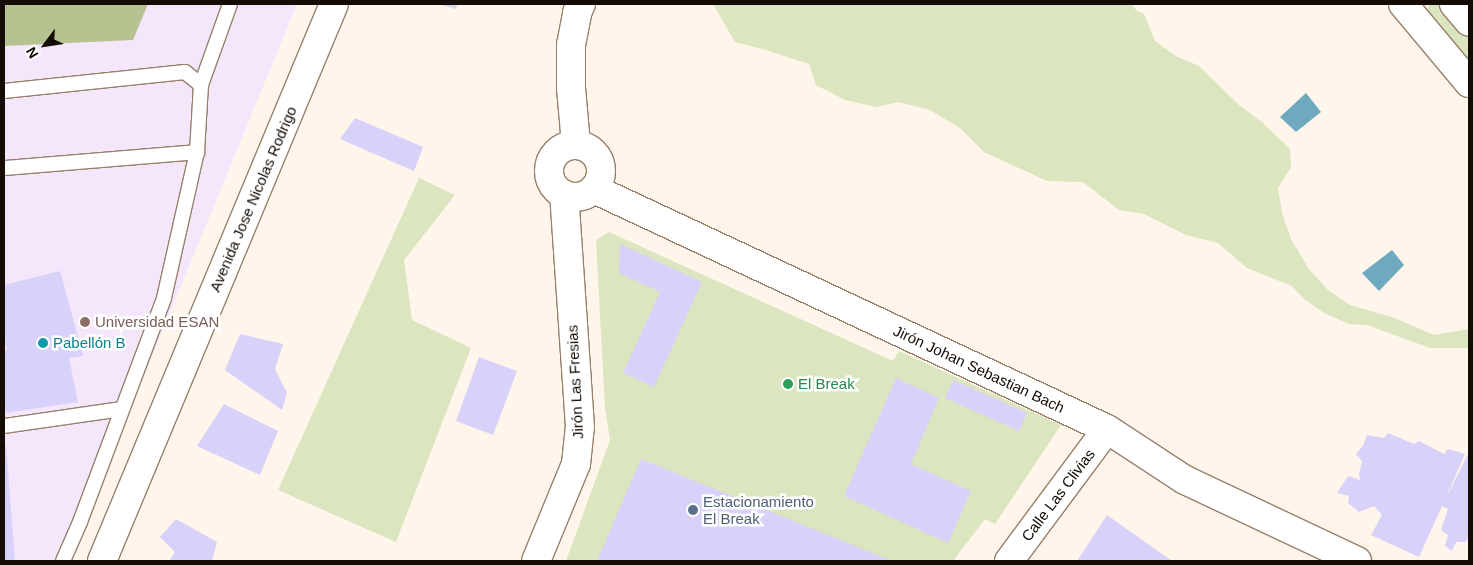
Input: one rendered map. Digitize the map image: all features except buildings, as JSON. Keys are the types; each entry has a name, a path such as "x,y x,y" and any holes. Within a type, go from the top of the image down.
{"street":[{"name":"Avenida Jose Nicolas Rodrigo","path":"102,561 334,4"},
{"path":"576,144 571,88 570,45 576,13 581,4"},
{"path":"1406,5 1469,83"},
{"path":"576,144 592,151 601,165 599,182 594,189 580,196 564,194 552,182 550,164 559,149 576,144"},
{"name":"Jirón Johan Sebastian Bach","path":"594,189 1107,429 1185,480 1357,561"},
{"name":"Jirón Las Fresias","path":"536,561 576,464 580,427 564,194"},
{"name":"Calle Las Clivias","path":"1009,561 1107,429"}],"lane":[{"path":"63,561 80,522 164,298 197,152 201,85 230,4"},
{"path":"4,91 185,72 201,85"},
{"path":"4,168 197,152"},
{"path":"4,426 122,409"}],"shaded area":[{"name":"Universidad ESAN","path":"4,4 297,4 68,561 4,561"}],"green space":[{"path":"4,4 148,4 133,40 4,46"},
{"path":"713,4 1131,4 1137,11 1144,14 1155,41 1176,56 1199,66 1239,105 1263,123 1290,149 1291,167 1278,188 1282,213 1291,239 1309,269 1328,290 1350,305 1392,317 1434,335 1469,329 1469,348 1430,348 1367,325 1349,324 1324,313 1304,299 1292,286 1247,268 1218,243 1186,235 1144,214 1119,210 1083,182 1047,181 984,152 960,128 930,110 898,102 877,107 845,100 816,85 809,64 735,42"},
{"path":"1441,4 1469,31 1469,64 1427,13 1428,6"},
{"path":"419,178 455,195 404,260 412,320 471,348 396,542 278,490"},
{"name":"El Break","path":"609,232 893,361 899,351 1061,425 995,524 985,519 953,561 566,561 610,440 605,408 596,240"}],"water":[{"path":"1306,93 1321,112 1296,132 1280,117"},
{"path":"1392,250 1404,265 1379,291 1362,273"}],"place":[{"name":"Universidad ESAN","path":"85,322"},
{"name":"Pabellón B","path":"43,343"},
{"name":"El Break","path":"788,384"},
{"name":"Estacionamiento El Break","path":"693,510"}]}
